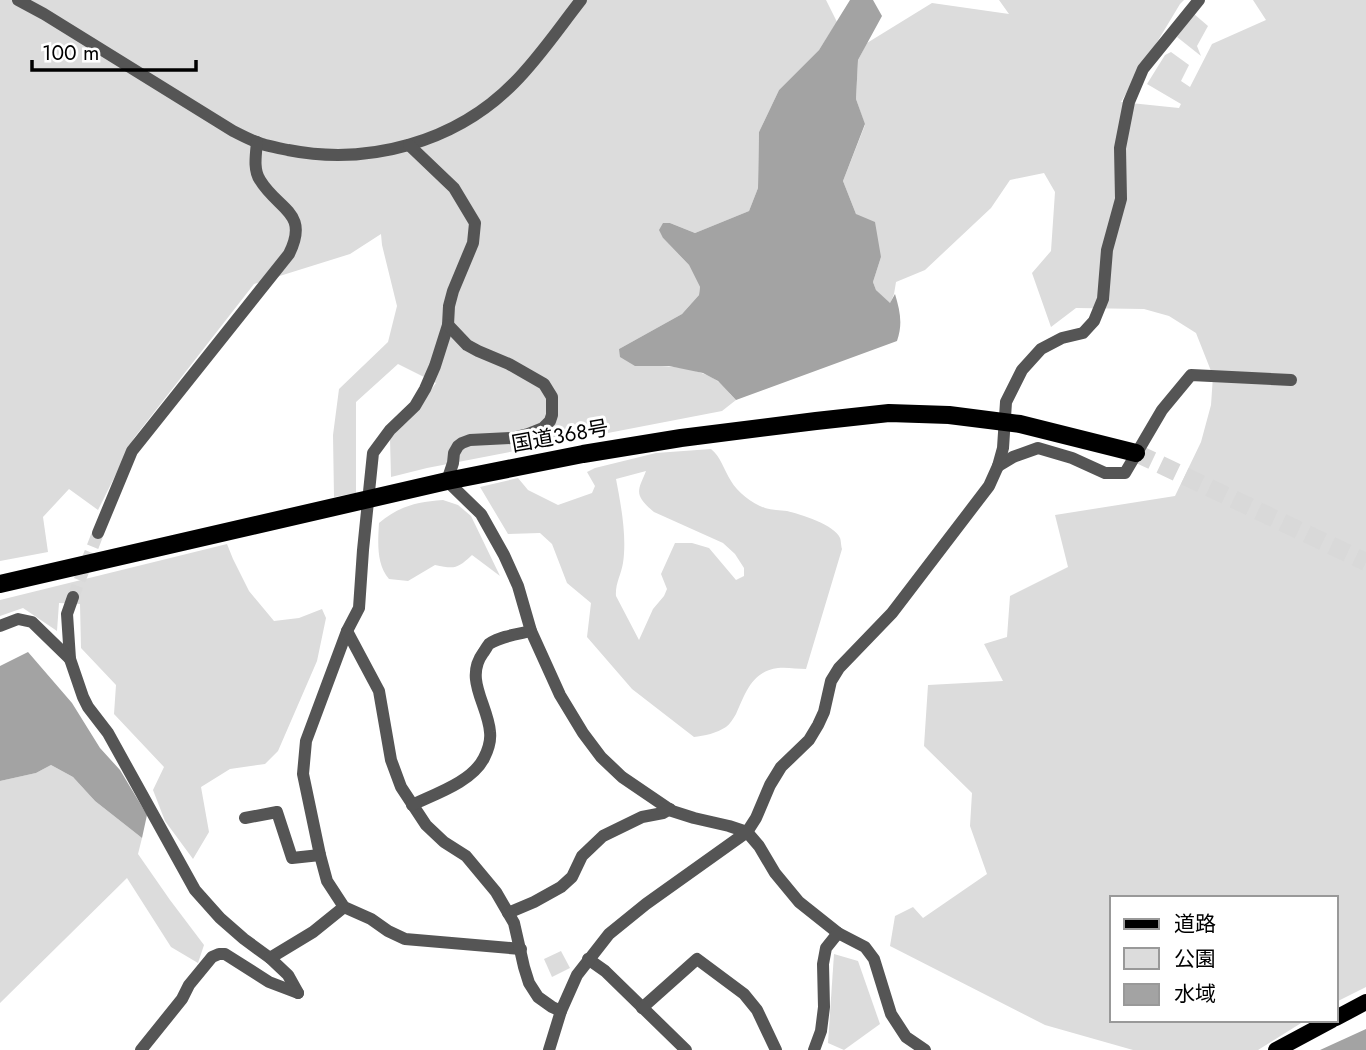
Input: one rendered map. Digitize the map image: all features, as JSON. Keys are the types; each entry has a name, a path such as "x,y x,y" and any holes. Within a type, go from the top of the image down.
{"highway":[{"name":"国道368号","path":"0,584 447,481 583,454 681,438 889,413 948,415 1020,424 1136,453"}],"main road":[{"path":"1338,1017 1366,1002"},
{"path":"1276,1050 1328,1022"}],"street":[{"path":"18,0 233,131 257,142 302,153 337,155 366,154 409,145 444,132 480,111 528,68 581,0"},
{"path":"549,1050 561,1011 577,975 609,934 646,904 747,832 770,785 818,725 831,681 839,668 892,613 989,486 1003,448 1006,402 1023,370 1041,349 1062,338 1083,333 1094,321 1103,299 1107,250 1121,200 1120,148 1129,102 1143,69 1199,0"},
{"path":"98,533 132,451 289,254 295,242 297,234 292,216 265,187 257,173 257,142"},
{"path":"409,145 454,188 475,223 473,243 456,280 448,325 435,366 421,397 383,438 373,453 359,608 347,631 306,741 303,774 327,881 344,906 405,939 520,949"},
{"path":"448,325 467,345 544,384 552,397 552,415 544,428 512,438 470,440 458,446 447,481 481,514 504,555 518,586 531,631 560,695 583,733 622,777 670,809 747,832 799,902 838,933 865,947 870,953 891,1014 906,1037 925,1050"},
{"path":"998,466 1038,448 1072,458 1105,473 1125,473 1162,410 1191,375 1291,380"},
{"path":"73,597 67,614 70,659 88,707 108,733 195,890 220,918 288,975 298,993 268,982 225,954 219,954 212,957 189,985 182,999 141,1050"},
{"path":"0,626 18,619 32,622 70,659"},
{"path":"347,631 379,691 391,760 401,787 426,825 444,842 466,856 496,892 514,923 529,982 538,997 561,1011"},
{"path":"412,805 465,779 484,760 489,747 490,731 477,690 476,671 480,657 489,645 531,631"},
{"path":"508,913 561,887 572,877 582,856 603,836 642,817 670,809"},
{"path":"245,818 277,812 292,858 320,855"},
{"path":"270,958 313,932 344,906"},
{"path":"814,1050 821,1031 824,1007 823,964 826,948 838,933"},
{"path":"588,959 605,971 686,1050"},
{"path":"642,1008 697,959 744,993 757,1010 776,1050"}],"green space":[{"path":"0,0 826,0 837,22 819,50 779,90 759,132 758,188 749,211 695,233 670,223 663,238 689,265 700,287 699,295 682,314 619,349 635,365 677,367 707,375 719,382 736,400 722,411 391,477 390,439 436,383 398,364 356,402 356,493 334,497 333,435 339,389 388,342 397,306 381,234 350,254 254,284 134,438 98,510 69,489 43,517 48,552 0,561"},
{"path":"999,0 1184,0 1121,102 1179,108 1181,104 1147,84 1165,55 1171,52 1189,65 1181,81 1190,87 1212,44 1266,20 1253,0 1366,0 1366,987 1338,1001 1338,896 1110,896 1110,1022 1303,1022 1258,1050 1133,1050 1045,1025 890,946 895,916 913,907 923,918 987,874 970,826 972,793 924,746 928,685 1003,681 984,644 1007,637 1010,596 1068,567 1055,515 1175,496 1201,442 1211,405 1213,376 1196,333 1169,316 1144,309 1076,308 1051,327 1032,273 1051,251 1055,192 1044,173 1010,180 991,208 925,270 896,282 890,304 876,290 873,282 881,257 856,214 843,181 865,125 856,99 858,60 867,43 932,3 1009,14"},
{"path":"1194,14 1208,26 1197,46 1201,56 1177,37"},
{"path":"711,449 734,485 755,504 793,512 824,525 837,533 842,549 806,669 778,668 762,674 751,685 727,726 715,733 698,737 694,737 632,689 587,637 591,603 567,583 552,544 540,533 508,534 480,487 518,478 528,490 558,505 592,493 595,486 587,472 656,453","holes":["646,471 639,492 647,506 654,512 723,543 735,554 744,568 744,576 736,580 709,548 692,543 675,543 661,574 667,589 653,609 639,640 616,596 624,543 616,479"]},
{"path":"443,500 458,505 471,516 500,576 472,555 452,567 435,565 408,581 389,579 380,559 379,523 409,506"},
{"path":"227,544 249,591 274,621 299,618 322,609 326,618 317,661 278,751 265,764 230,769 201,787 209,832 193,859 165,821 153,790 164,767 114,714 116,685 81,648 80,604 59,603 57,631 23,608 0,616 0,600"},
{"path":"51,765 73,777 95,801 142,838 138,854 204,945 198,963 171,947 127,878 0,1003 0,781 36,773"},
{"path":"561,951 570,968 552,977 544,959"},
{"path":"834,954 858,961 880,1024 844,1050 828,1043"}],"water":[{"path":"850,0 873,0 882,16 858,60 856,99 865,124 843,181 856,214 875,222 881,257 873,282 876,290 890,303 895,294 900,318 897,341 736,400 718,381 703,373 669,366 635,366 620,357 619,349 682,314 699,295 700,287 689,265 663,238 659,230 663,223 695,233 749,211 758,188 759,132 779,90 819,50"},
{"path":"28,652 72,703 100,748 120,770 147,815 142,838 95,801 73,777 51,765 36,773 0,781 0,666"},
{"path":"1366,1029 1366,1050 1320,1050"}],"tunnel":[{"path":"1136,453 1366,562"},
{"path":"73,597 98,533"}]}
